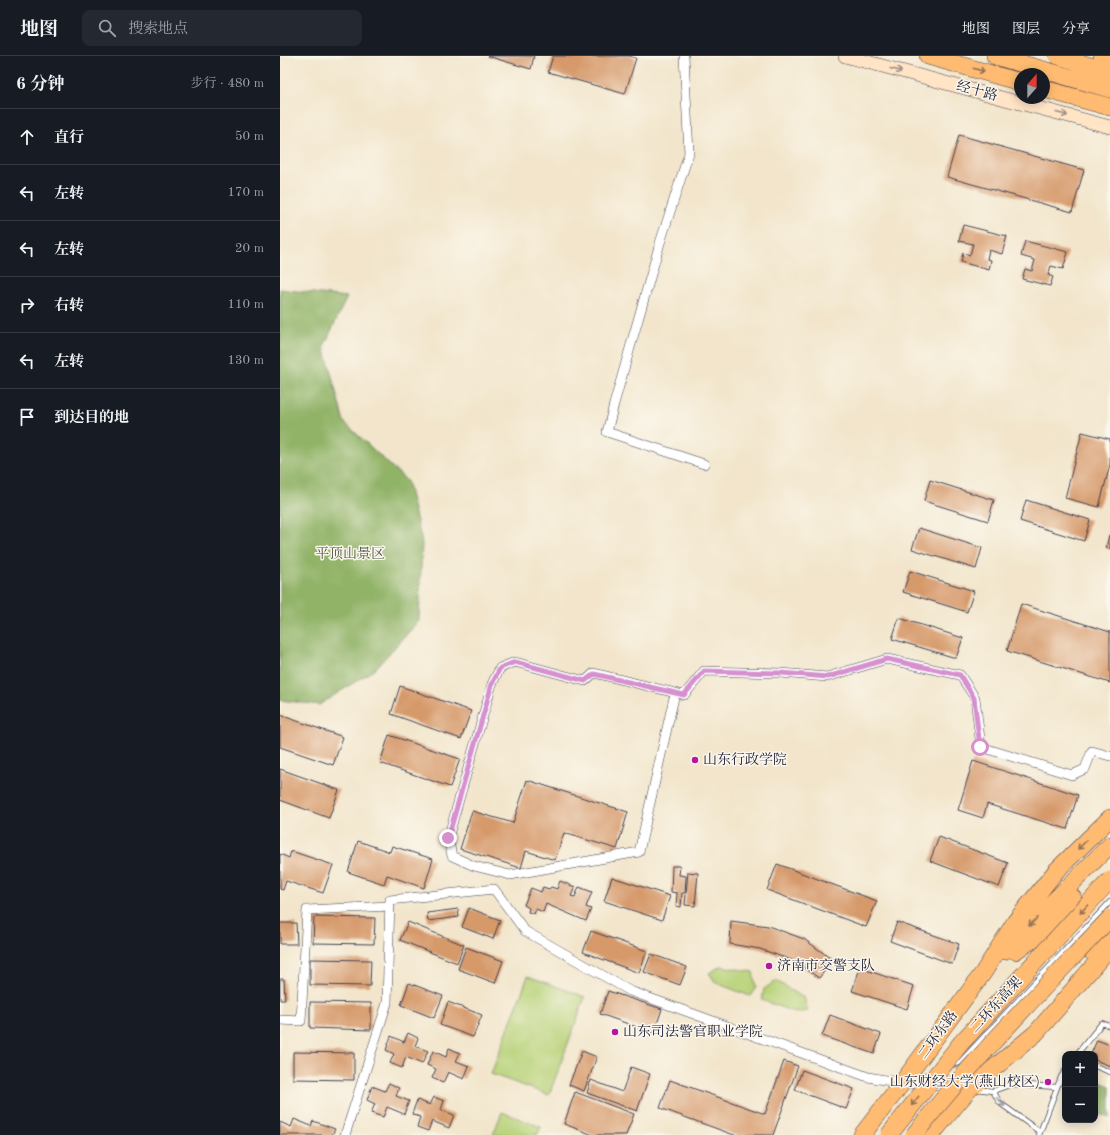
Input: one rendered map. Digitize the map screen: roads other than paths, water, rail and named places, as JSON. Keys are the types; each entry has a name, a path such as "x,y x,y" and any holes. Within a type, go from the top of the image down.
{"highway":[{"path":"928,56 1014,80"},
{"path":"995,56 1110,89"},
{"path":"1058,56 1110,72"},
{"path":"1102,56 1110,60"},
{"path":"1050,91 1110,107"},
{"name":"二环东路","path":"862,1135 983,973 1014,922 1056,871 1108,818"},
{"path":"983,973 1110,845"},
{"name":"二环东路","path":"983,973 1037,936 1110,859"},
{"name":"二环东高架","path":"889,1135 961,1043 1110,880"},
{"path":"986,1075 1010,1034 1037,999 1110,919"},
{"name":"二环东高架","path":"914,1135 938,1104 990,1045 1110,919"},
{"path":"986,1075 1110,933"},
{"path":"931,1135 970,1088 1036,1033 1110,947"}],"main road":[{"name":"经十路","path":"845,56 1110,127"}],"street":[{"path":"684,56 689,153 660,243 607,432 704,464"},
{"path":"675,693 639,852 510,875 474,866 452,856 448,838 492,684 500,668 515,662 585,681 594,674 684,695 704,671 781,673 828,677 887,659 960,675 974,698 980,747 1072,775 1085,769 1092,750 1110,756"},
{"path":"345,1135 388,1003 390,900 494,889 525,931 630,991 868,1077 902,1083 970,1088"},
{"path":"280,1020 302,1021 307,910 390,906"}],"lane":[{"path":"902,1083 959,1063 1110,902"},
{"path":"1079,1051 1102,1023 1110,1026"},
{"path":"959,1063 970,1088 993,1091 1012,1084 1057,1087"},
{"path":"1098,1067 1110,1072"},
{"path":"993,1091 1000,1103 1039,1133 1062,1076"}],"place":[{"name":"山东行政学院","path":"695,760"},
{"name":"济南市交警支队","path":"769,966"},
{"name":"山东司法警官职业学院","path":"615,1032"},
{"name":"山东财经大学(燕山校区)","path":"1048,1082"}],"park label":[{"name":"平顶山景区","path":"350,554"}]}
